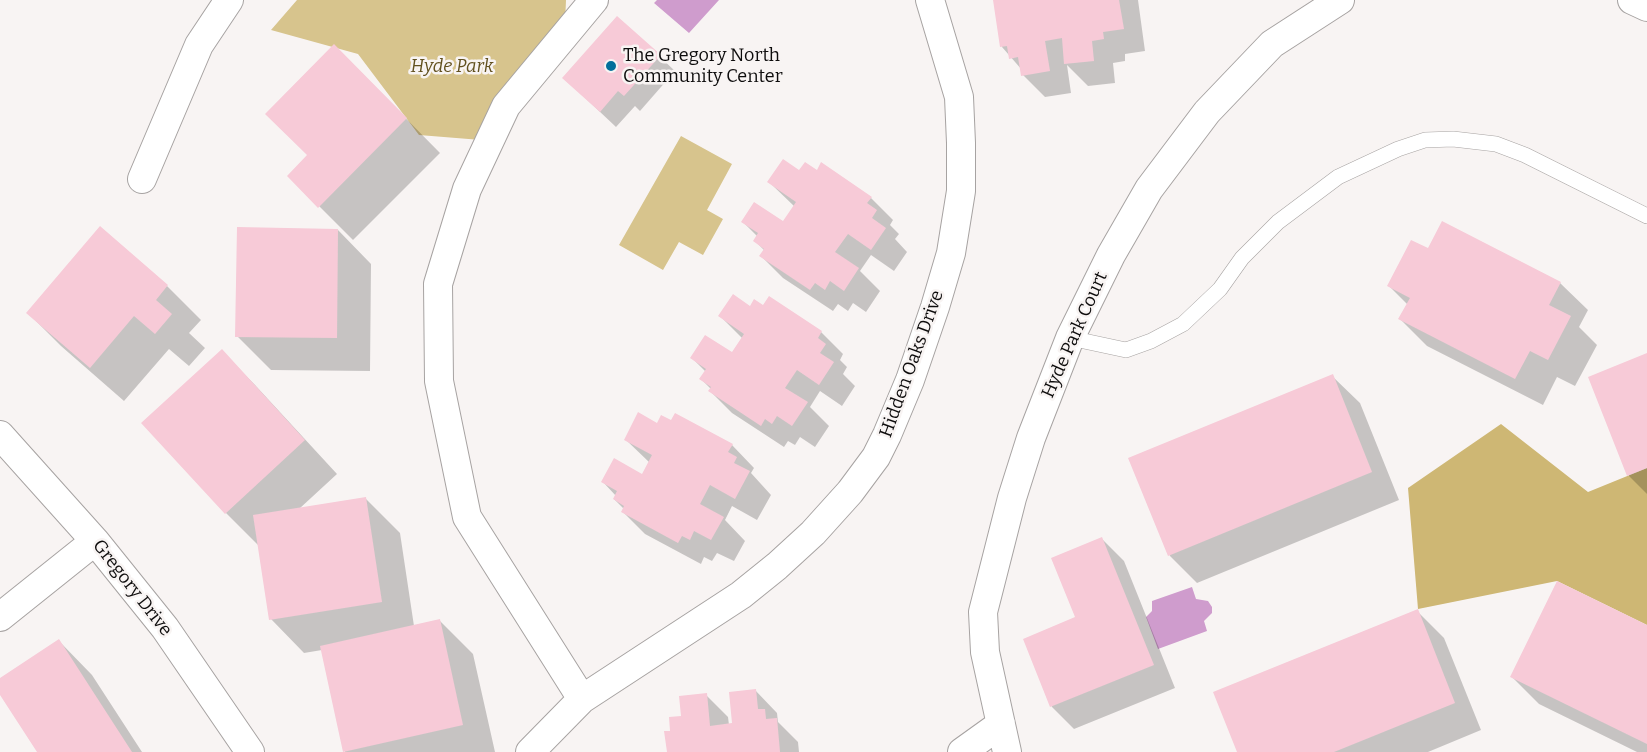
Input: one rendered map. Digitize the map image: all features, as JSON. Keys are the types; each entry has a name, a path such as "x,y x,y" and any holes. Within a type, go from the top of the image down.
{"street":[{"path":"142,179 199,45 229,0"},
{"path":"582,699 467,518 440,381 438,284 467,189 506,106 594,0"},
{"name":"Hidden Oaks Drive","path":"530,752 582,699 741,595 777,566 813,533 850,492 876,457 910,380 935,307 951,253 961,190 962,143 958,97 930,0"},
{"name":"Hyde Park Court","path":"1007,752 985,652 983,612 1012,498 1031,438 1070,338 1111,255 1149,189 1207,112 1272,44 1340,0"},
{"path":"1632,0 1647,7"},
{"name":"Gregory Drive","path":"0,435 95,541 165,628 250,752"},
{"path":"0,617 95,541"},
{"path":"962,752 1001,724"}],"lane":[{"path":"1070,338 1126,350 1183,324 1220,289 1242,258 1278,222 1338,177 1398,149 1425,140 1453,139 1496,144 1525,155 1647,216"}],"green space":[{"name":"Hyde Park","path":"297,0 566,0 565,24 481,140 419,135 358,54 271,30"},
{"path":"681,136 732,164 707,210 723,219 703,255 679,242 663,270 619,245"}],"shaded area":[{"path":"657,0 719,0 689,33 654,3"},
{"path":"1501,424 1588,492 1647,468 1647,625 1557,581 1418,609 1408,488"},
{"path":"1192,587 1196,599 1208,601 1212,607 1212,613 1204,621 1207,631 1158,649 1146,617 1152,611 1152,601"}],"building":[{"path":"993,0 1119,0 1124,29 1103,32 1104,39 1092,41 1094,61 1064,64 1062,38 1045,41 1050,71 1021,76 1018,57 1009,59 1007,46 1000,47"},
{"name":"The Gregory North Community Center","path":"617,16 661,55 624,96 618,91 600,112 562,78"},
{"path":"334,44 407,118 318,208 287,176 307,155 265,114"},
{"path":"783,159 799,170 805,162 817,170 821,162 872,197 867,203 877,210 872,218 886,228 871,250 848,234 835,252 859,268 844,291 830,281 825,290 815,283 810,290 759,256 764,249 753,241 758,233 741,222 754,202 783,221 796,202 767,182"},
{"path":"1442,221 1561,282 1549,305 1571,316 1548,360 1530,351 1515,379 1398,319 1410,298 1387,286 1411,240 1428,248"},
{"path":"100,226 168,285 156,300 172,314 155,334 134,316 90,368 26,313"},
{"path":"237,227 338,229 337,338 235,337"},
{"path":"733,294 750,306 754,299 763,305 769,296 822,331 818,338 826,344 820,353 834,362 819,385 797,370 785,388 808,402 792,426 777,416 772,424 765,419 761,426 708,391 711,387 699,379 706,369 690,358 705,335 732,352 744,334 718,316"},
{"path":"222,349 305,440 225,514 141,423"},
{"path":"1647,353 1647,468 1627,476 1588,377"},
{"path":"1333,374 1372,472 1168,556 1128,458"},
{"path":"638,412 657,423 661,415 671,420 675,413 733,444 728,452 737,457 734,463 750,471 735,499 710,485 700,504 724,517 711,540 694,531 690,540 682,536 678,543 621,512 624,506 613,499 617,491 601,482 614,458 642,474 652,455 624,440"},
{"path":"366,497 382,602 269,620 253,515"},
{"path":"1102,537 1154,665 1050,707 1023,639 1075,617 1051,558"},
{"path":"1557,581 1647,625 1647,744 1510,677"},
{"path":"1418,609 1455,703 1334,752 1237,752 1213,692"},
{"path":"440,619 463,725 343,752 320,646"},
{"path":"59,639 132,752 37,752 0,695 0,678"},
{"path":"756,689 758,709 765,709 766,719 777,718 780,752 667,752 664,731 670,731 669,717 681,716 679,696 707,693 710,726 732,723 729,692"}],"place":[{"name":"The Gregory North Community Center","path":"611,66"}]}
